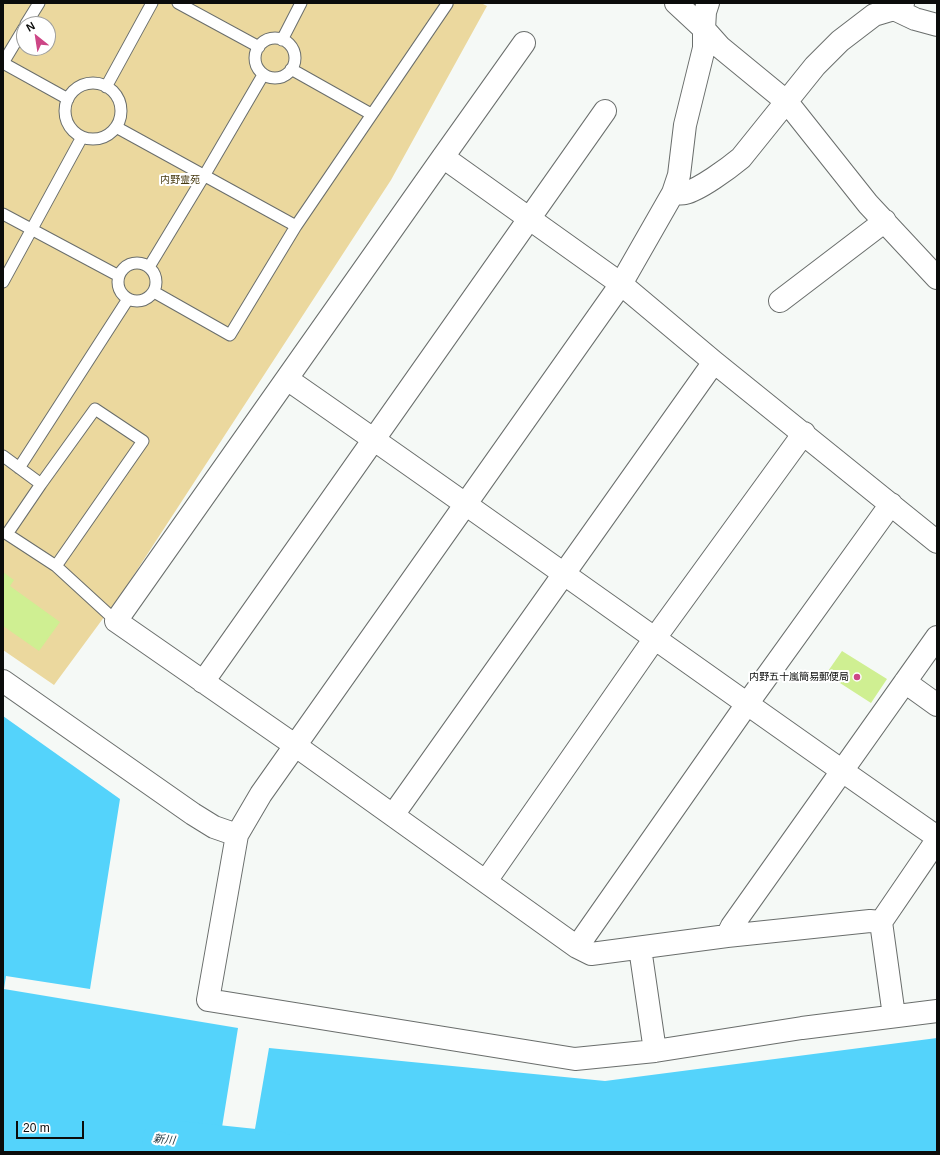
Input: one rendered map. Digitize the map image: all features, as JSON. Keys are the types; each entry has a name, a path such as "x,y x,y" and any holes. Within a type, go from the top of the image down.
{"street":[{"path":"676,3 704,29 720,47 787,102 868,204 937,278"},
{"path":"708,3 705,12 704,48 686,124 679,175 673,193 621,284 262,794 237,835 208,1000 575,1059 654,1051 802,1028 937,1011"},
{"path":"673,193 692,191 730,168 741,158 815,66 840,41 874,15 898,6 915,19 937,25"},
{"path":"524,42 116,621 296,746 577,947 591,954 727,936 870,920 880,922"},
{"path":"204,682 605,112"},
{"path":"443,157 621,284 714,362 937,542"},
{"path":"780,301 885,221"},
{"path":"393,815 714,362"},
{"path":"287,379 937,838 880,922 894,1016"},
{"path":"486,881 655,638 804,434"},
{"path":"577,947 747,704 891,504"},
{"path":"727,936 937,637"},
{"path":"3,681 193,814 214,827 237,835"},
{"path":"905,682 937,705"},
{"path":"640,948 654,1051"}],"lane":[{"path":"31,16 39,3"},
{"path":"106,87 152,3"},
{"path":"178,3 259,47"},
{"path":"282,40 301,3"},
{"path":"154,292 230,335 296,226 447,4 446,3"},
{"path":"271,39 282,40 291,46 294,54 294,62 286,75 278,78 270,78 263,75 258,69 255,62 256,54 259,47 264,42 271,39"},
{"path":"16,41 3,63 68,99"},
{"path":"291,69 371,114"},
{"path":"149,267 263,75"},
{"path":"87,84 97,84 106,87 114,93 119,101 121,110 116,127 109,134 101,138 92,139 82,137 74,132 68,124 65,114 68,99 70,95 78,88 87,84"},
{"path":"116,127 296,226"},
{"path":"3,282 82,137"},
{"path":"3,214 119,276"},
{"path":"135,263 149,267 153,271 157,281 154,292 146,300 134,301 124,296 118,287 119,276 123,270 135,263"},
{"path":"19,468 128,299"},
{"path":"56,566 143,441 95,409 7,534 56,566 116,621"},
{"path":"3,456 41,484"}],"green space":[{"name":"内野霊苑","path":"3,3 481,3 487,6 391,180 124,590 54,685 3,650"}],"water":[{"path":"3,716 120,799 90,989 6,976 4,989 238,1028 218,1152 3,1152"},
{"path":"937,1038 937,1152 251,1152 269,1048 605,1081"}],"building":[{"path":"3,572 14,580 10,586 60,622 39,651 3,626"},
{"path":"842,651 887,679 871,703 826,674"}],"waterway":[{"name":"新川","path":"163,1140 278,1152"}],"place":[{"name":"内野五十嵐簡易郵便局","path":"857,677"}]}
